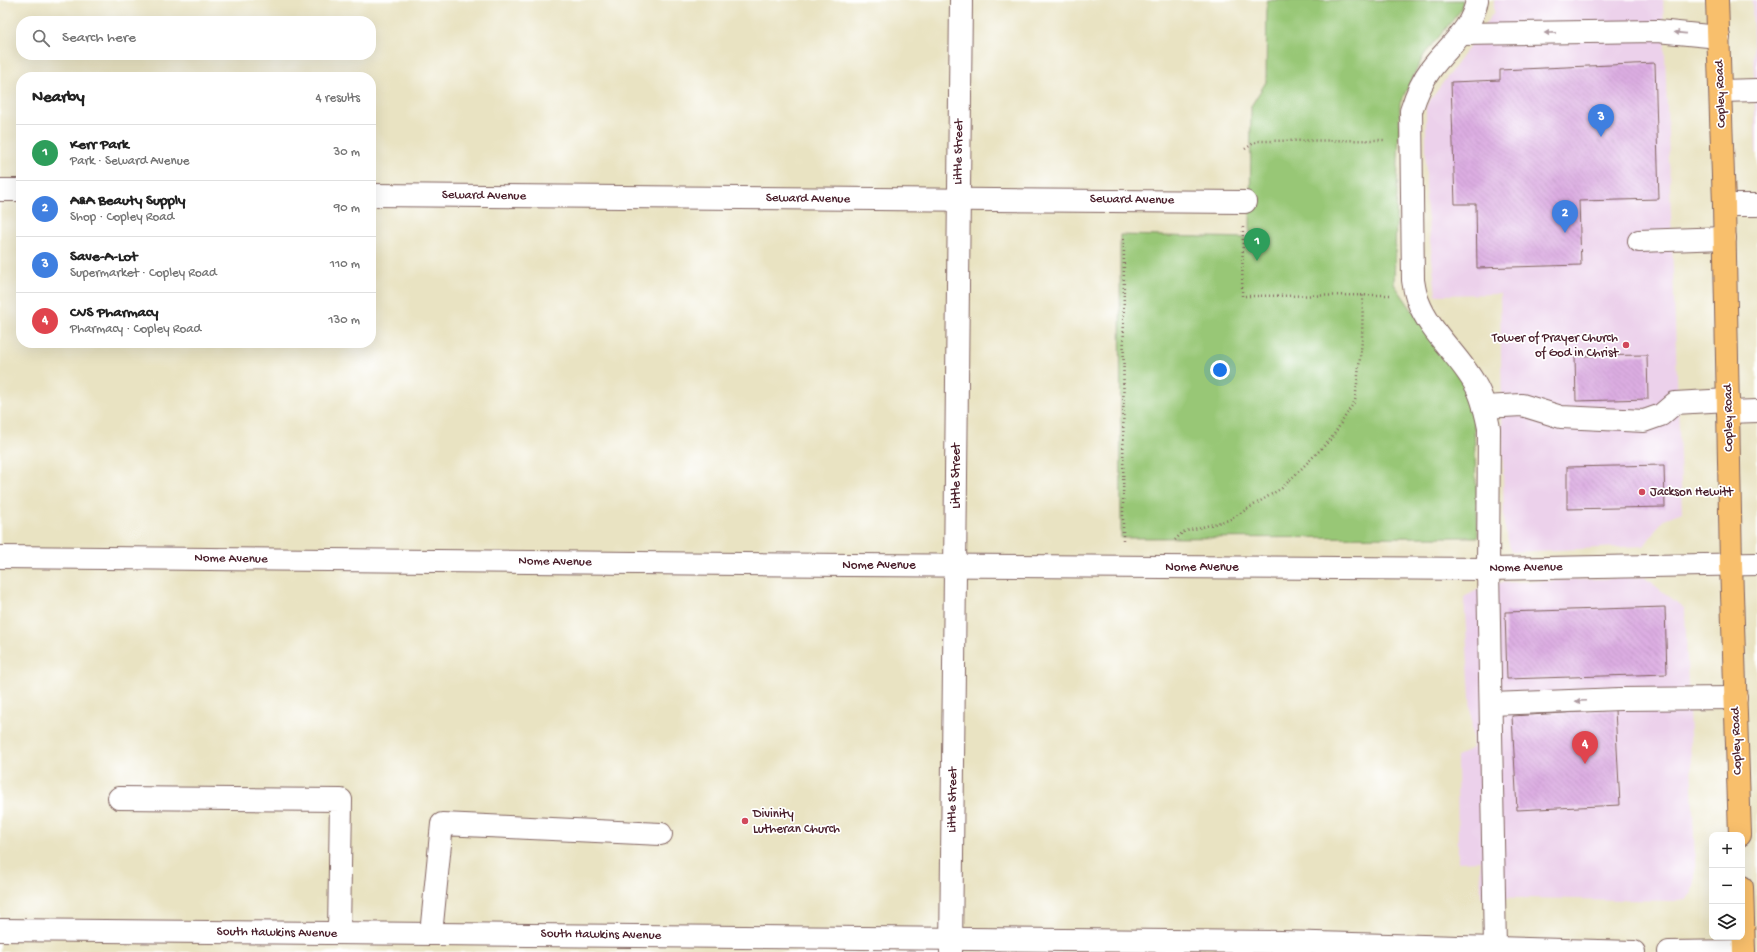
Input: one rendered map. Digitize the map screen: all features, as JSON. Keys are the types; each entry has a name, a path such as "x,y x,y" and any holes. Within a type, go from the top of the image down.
{"main road":[{"name":"Copley Road","path":"1717,0 1725,238 1731,564 1740,832"},
{"path":"1744,904 1748,951"}],"street":[{"name":"Little Street","path":"951,946 961,0"},
{"path":"1478,0 1467,27 1432,68 1418,90 1411,111 1413,280 1418,301 1429,322 1463,365 1476,386 1484,407 1489,428 1488,568 1496,948"},
{"path":"1462,34 1657,30 1719,37"},
{"path":"1720,91 1757,90"},
{"path":"0,190 16,190"},
{"name":"Seward Avenue","path":"376,195 1244,202"},
{"path":"1724,205 1757,205"},
{"path":"1640,241 1725,238"},
{"path":"1484,407 1522,405 1561,417 1644,421 1661,415 1675,403 1728,406 1757,411"},
{"name":"Nome Avenue","path":"0,556 956,566 1488,568 1757,564"},
{"path":"1491,704 1620,699 1736,698"},
{"path":"119,798 341,800 339,933"},
{"path":"431,934 442,824 661,834"},
{"name":"South Hawkins Avenue","path":"0,930 431,934 527,943 824,937 951,946 1056,940 1281,947 1496,948 1634,952"},
{"path":"1669,952 1748,951"}],"path":[{"path":"1245,149 1257,140 1384,140"},
{"path":"1244,202 1242,296 1416,295"},
{"path":"1123,540 1124,238"},
{"path":"1175,540 1183,532 1229,520 1282,488 1332,439 1355,401 1362,341 1363,295"}],"shaded area":[{"path":"1494,0 1663,0 1682,512 1664,519 1644,546 1511,552 1504,525 1500,294 1436,295 1426,202 1426,106 1494,12"},
{"path":"1752,0 1757,0 1757,154 1756,153"},
{"path":"1644,577 1685,609 1695,862 1695,882 1692,893 1686,899 1674,901 1481,897 1480,861 1458,862 1457,757 1473,747 1464,597 1491,583"}],"green space":[{"path":"1267,0 1463,0 1461,10 1424,55 1400,103 1394,284 1473,397 1478,537 1121,538 1120,235 1250,238 1251,106 1266,82"}],"building":[{"path":"1655,63 1659,199 1579,201 1581,265 1477,268 1476,204 1455,204 1451,82 1500,80 1500,70"},
{"path":"1647,355 1648,399 1576,401 1575,356"},
{"path":"1664,465 1665,507 1567,509 1567,467"},
{"path":"1665,607 1667,674 1507,679 1505,612"},
{"path":"1615,710 1620,805 1517,810 1512,716"}],"place":[{"name":"Save-A-Lot","path":"1601,137"},
{"name":"A&A Beauty Supply","path":"1565,233"},
{"name":"Kerr Park","path":"1257,261"},
{"name":"Tower of Prayer Church of God in Christ","path":"1626,345"},
{"name":"Jackson Hewitt","path":"1642,492"},
{"name":"CVS Pharmacy","path":"1585,764"},
{"name":"Divinity Lutheran Church","path":"745,821"}]}
